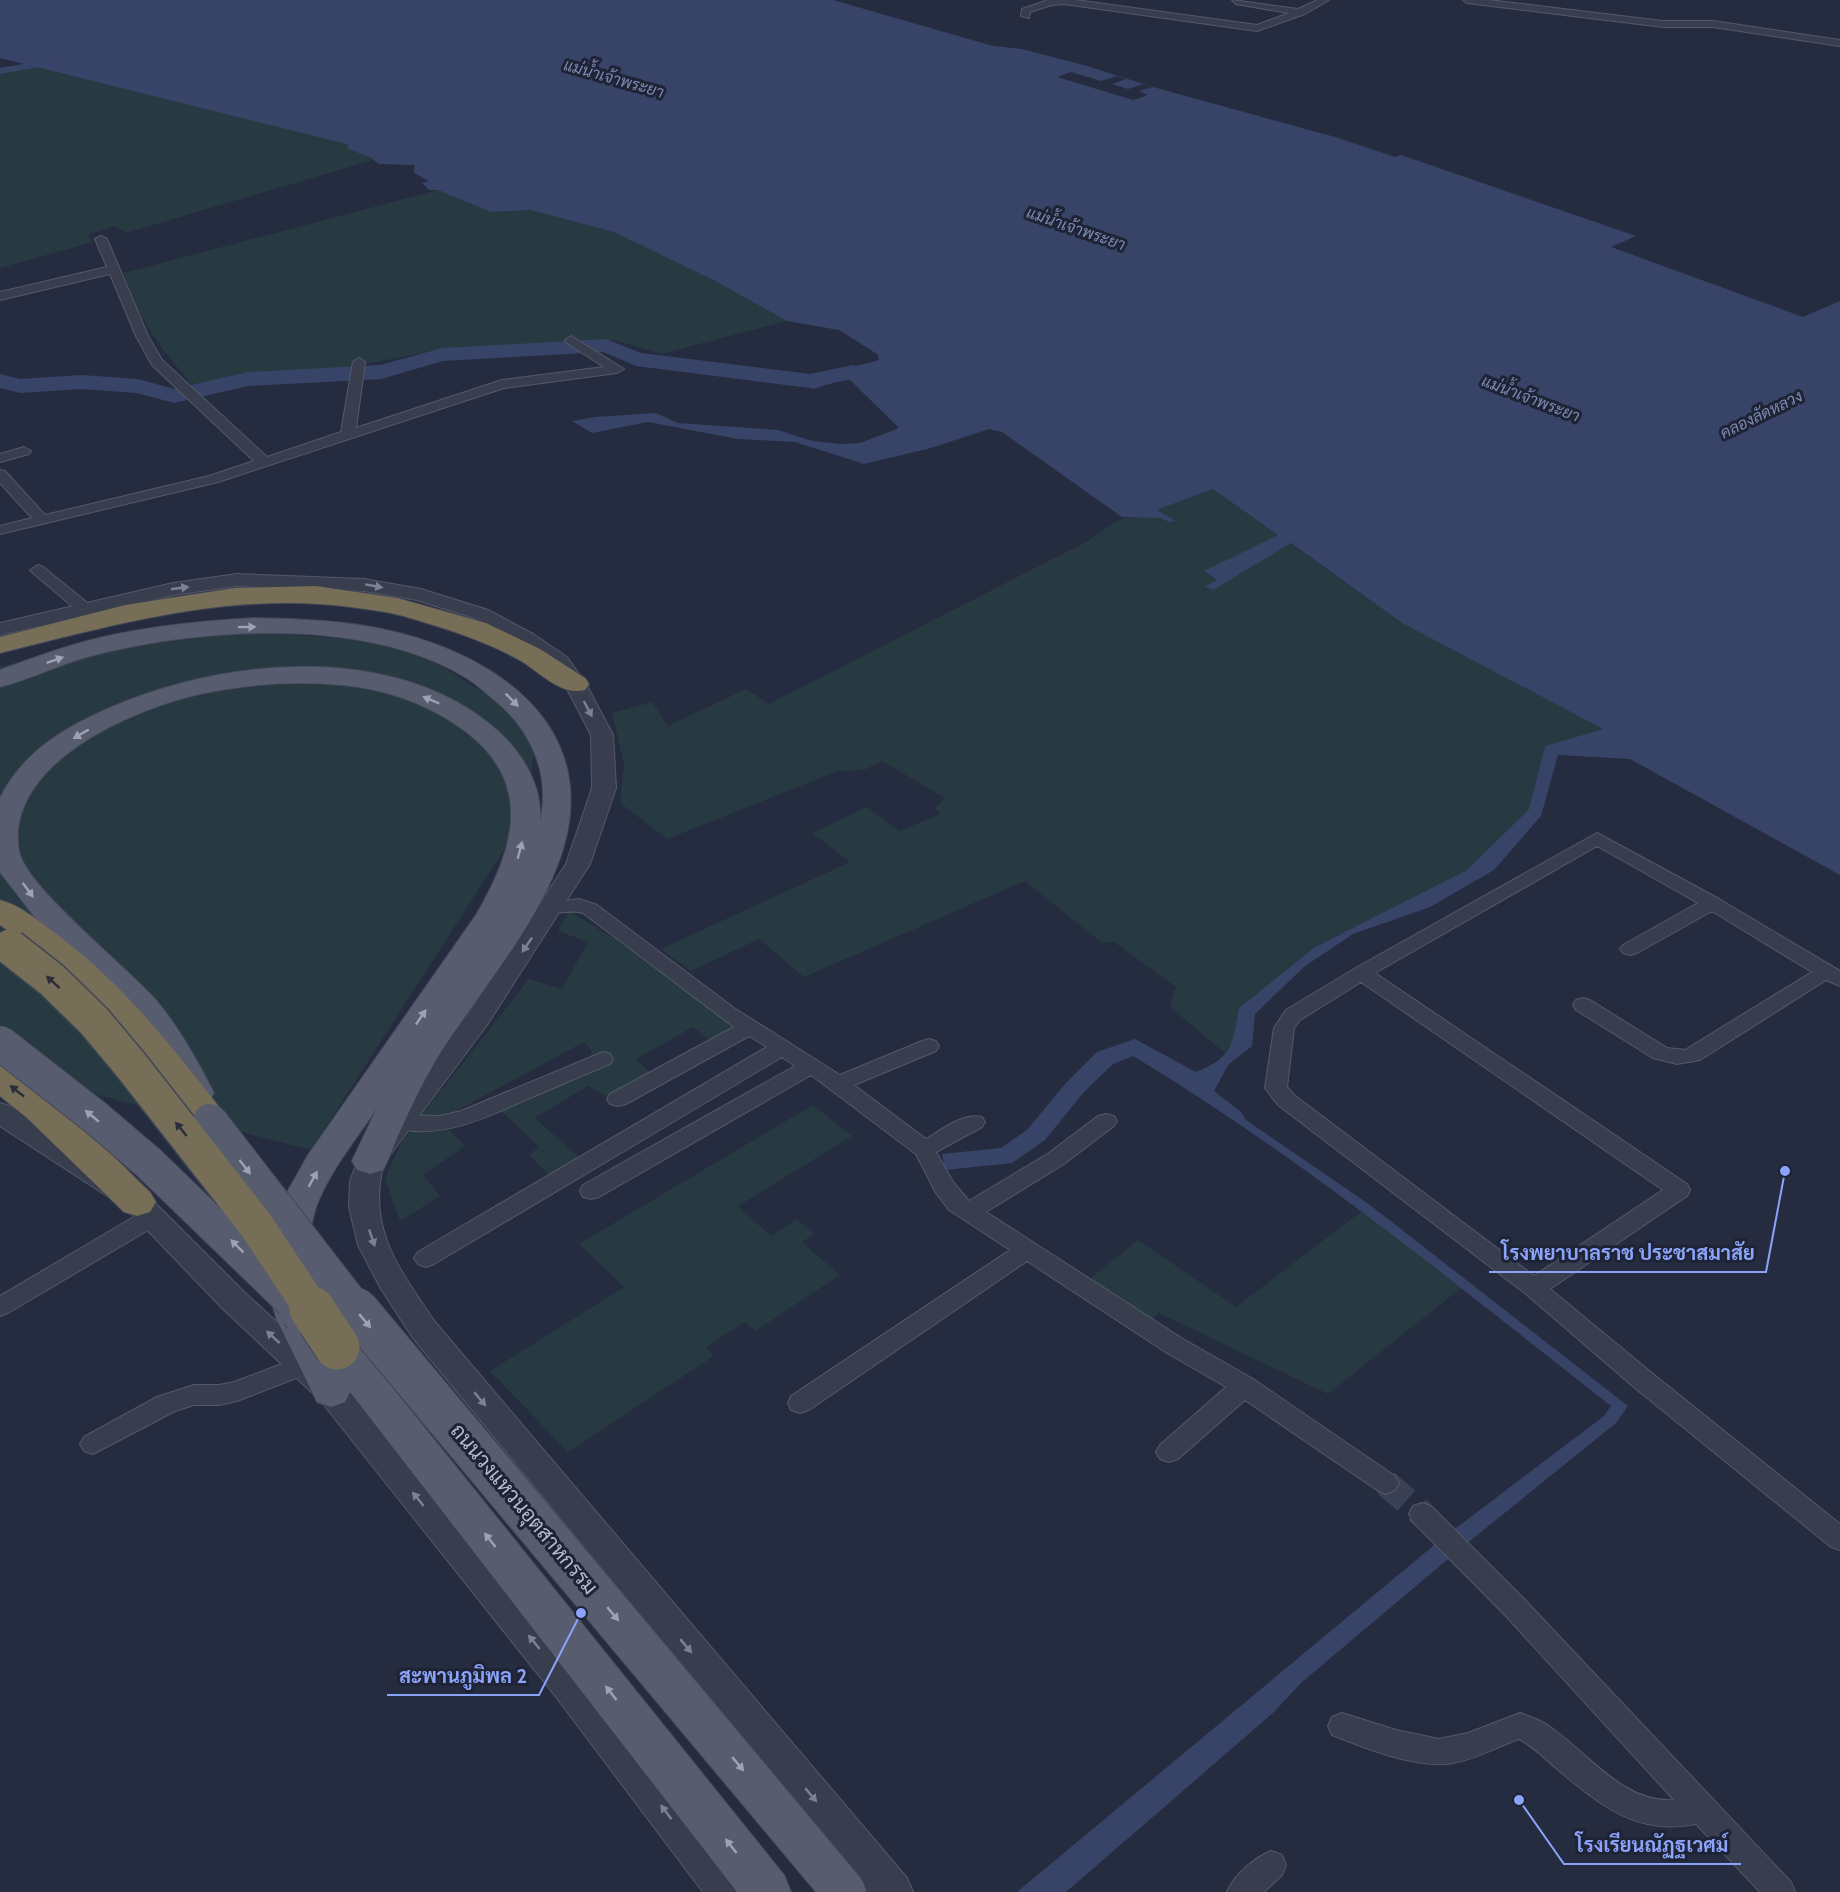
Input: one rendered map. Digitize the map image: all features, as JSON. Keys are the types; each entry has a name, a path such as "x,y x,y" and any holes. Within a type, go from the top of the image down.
{"highway":[{"path":"3,639 125,613 235,596 316,594 396,606 476,629 530,655 575,684"},
{"path":"0,910 35,933 80,970 119,1007 153,1046 210,1121"},
{"path":"0,941 51,980 94,1022 236,1198 294,1278 320,1356"},
{"path":"0,1078 40,1109 145,1209"}],"main road":[{"path":"0,679 90,648 162,633 240,627 313,627 379,634 466,665 506,693 532,720 548,745 557,772 553,834 542,868 484,969 428,1048 387,1119 370,1161"},
{"name":"ถนนวงแหวนอุตสาหกรรม","path":"331,1391 295,1318 288,1291 287,1260 290,1236 299,1203 321,1164 488,918 506,887 519,859 528,807 521,781 508,756 482,730 445,706 402,689 359,679 304,675 248,678 201,686 133,708 76,736 51,753 31,771 9,810 3,834 5,857 31,896 140,1004 165,1034 182,1061 210,1121 346,1298 844,1892"},
{"path":"0,1043 72,1098 148,1163 228,1238 320,1356 767,1892"}],"street":[{"path":"1026,16 1024,11 1064,1 1261,27 1302,12 1325,0"},
{"path":"1467,0 1504,2 1663,24 1713,24 1840,43"},
{"path":"1236,2 1302,12"},
{"path":"1215,22 1254,4"},
{"path":"101,239 142,336 157,362 265,463"},
{"path":"0,296 114,268"},
{"path":"0,530 43,521 265,463 502,384 617,369 571,340"},
{"path":"348,434 359,364"},
{"path":"0,458 24,451"},
{"path":"0,474 43,521"},
{"path":"38,570 84,608"},
{"path":"3,639 84,608 173,589 237,580 364,585 421,595 481,614 535,644 559,662 575,684 602,735 604,788 578,864 552,908 478,1019 370,1161 363,1187 364,1217 376,1250 424,1330 892,1892"},
{"path":"1583,1005 1660,1053 1673,1058 1684,1058 1833,976 1712,903 1597,838 1361,973 1293,1015 1284,1028 1276,1088 1286,1100 1534,1288 1644,1381 1840,1539"},
{"path":"1630,949 1712,903"},
{"path":"552,908 579,905 590,909 727,1013 838,1084 924,1149 944,1187 957,1204 968,1212 1175,1346 1244,1386 1386,1483"},
{"path":"1361,973 1678,1190 1534,1288"},
{"path":"618,1100 749,1027"},
{"path":"838,1084 929,1046"},
{"path":"426,1258 783,1047"},
{"path":"400,1122 440,1124 466,1117 603,1059"},
{"path":"591,1191 811,1066"},
{"path":"0,1113 145,1209 233,1300 320,1356 331,1391 568,1685 727,1892"},
{"path":"968,1212 1050,1163 1085,1139 1106,1121"},
{"path":"924,1149 974,1122"},
{"path":"0,1307 145,1209"},
{"path":"800,1403 1026,1250"},
{"path":"93,1444 166,1404 194,1395 219,1395 237,1391 320,1356"},
{"path":"1169,1452 1244,1386"},
{"path":"1429,1521 1581,1677 1779,1892"},
{"path":"1342,1726 1421,1749 1447,1752 1462,1749 1520,1726 1535,1734 1626,1803 1654,1814 1701,1809"},
{"path":"1242,1892 1271,1865"}],"shaded area":[{"path":"31,66 346,144 373,160 126,233 115,226 88,235 93,242 0,268 0,68"},
{"path":"438,190 491,212 530,210 614,232 717,282 787,321 661,354 614,340 441,349 322,373 192,384 170,358 143,319 124,273"},
{"path":"1213,489 1279,535 1205,571 1218,580 1206,585 1213,590 1290,543 1402,623 1604,729 1545,746 1529,809 1467,870 1315,947 1239,1008 1232,1045 1225,1053 1170,1007 1176,987 1114,942 1102,943 1025,881 804,977 759,939 691,971 661,949 850,862 812,833 867,807 899,831 941,814 935,808 945,798 882,761 864,770 838,771 667,839 620,803 624,764 612,713 652,702 668,726 746,689 769,704 1088,541 1120,521 1127,518 1145,517 1175,521 1157,510"},
{"path":"210,629 405,643 536,726 528,807 504,850 311,1150 52,1083 0,1038 0,666"},
{"path":"569,911 613,938 733,1026 710,1040 693,1027 636,1059 653,1075 612,1099 588,1086 535,1118 583,1161 552,1178 529,1155 539,1147 498,1108 505,1101 526,1100 588,1067 592,1051 584,1042 443,1118 421,1116 529,979 562,989 588,942 558,931"},
{"path":"813,1105 852,1136 738,1206 771,1236 797,1219 814,1234 802,1242 840,1275 755,1331 745,1322 706,1347 714,1356 568,1452 490,1371 624,1287 579,1244"},
{"path":"413,1129 448,1129 465,1146 423,1175 440,1196 400,1221 385,1178 402,1141"},
{"path":"1362,1211 1461,1288 1328,1394 1159,1313 1150,1321 1087,1281 1138,1240 1236,1307"}],"water":[{"path":"0,0 833,0 993,46 1022,49 1087,66 1153,87 1335,137 1395,157 1401,155 1636,236 1611,247 1803,317 1840,301 1840,875 1630,759 1558,755 1541,816 1494,870 1430,907 1353,934 1305,966 1255,1014 1252,1046 1228,1065 1214,1091 1241,1112 1246,1120 1370,1205 1628,1406 1616,1423 1460,1549 1302,1682 1273,1713 1066,1892 1017,1892 1439,1541 1604,1416 1611,1406 1318,1179 1196,1095 1133,1056 1113,1064 1084,1092 1045,1140 1012,1163 945,1170 942,1154 1001,1148 1027,1130 1065,1084 1097,1052 1135,1039 1196,1072 1208,1067 1224,1055 1229,1048 1239,1008 1315,947 1467,870 1529,809 1545,746 1603,729 1402,623 1291,543 1213,590 1205,586 1217,580 1204,571 1278,535 1213,489 1157,510 1176,521 1122,517 1002,432 989,429 931,448 864,464 795,442 738,439 648,422 592,433 572,421 595,417 656,413 678,423 778,430 812,441 840,444 860,443 899,428 848,378 813,389 805,386 820,376 879,360 877,354 839,330 787,321 717,282 614,232 530,210 491,212 438,190 429,190 422,183 429,181 414,173 414,165 379,164 347,148 349,145 346,144 0,58"}],"pier":[{"path":"1071,72 1101,81 1117,76 1126,79 1112,84 1128,89 1143,84 1153,87 1139,91 1148,95 1133,100 1057,77"}],"waterway":[{"path":"0,71 59,61"},
{"path":"0,381 20,386 81,382 138,386 174,396 248,379 381,372 442,355 606,345 636,359 810,381 853,372"}],"tunnel":[{"path":"1386,1483 1422,1514"}],"place":[{"name":"โรงพยาบาลราช ประชาสมาสัย","path":"1785,1171"},
{"name":"สะพานภูมิพล 2","path":"581,1613"},
{"name":"โรงเรียนณัฏฐเวศม์","path":"1519,1800"}],"water label":[{"name":"แม่น้ำเจ้าพระยา","path":"614,78"},
{"name":"แม่น้ำเจ้าพระยา","path":"1076,228"},
{"name":"แม่น้ำเจ้าพระยา","path":"1531,398"},
{"name":"คลองลัดหลวง","path":"1761,414"}]}
